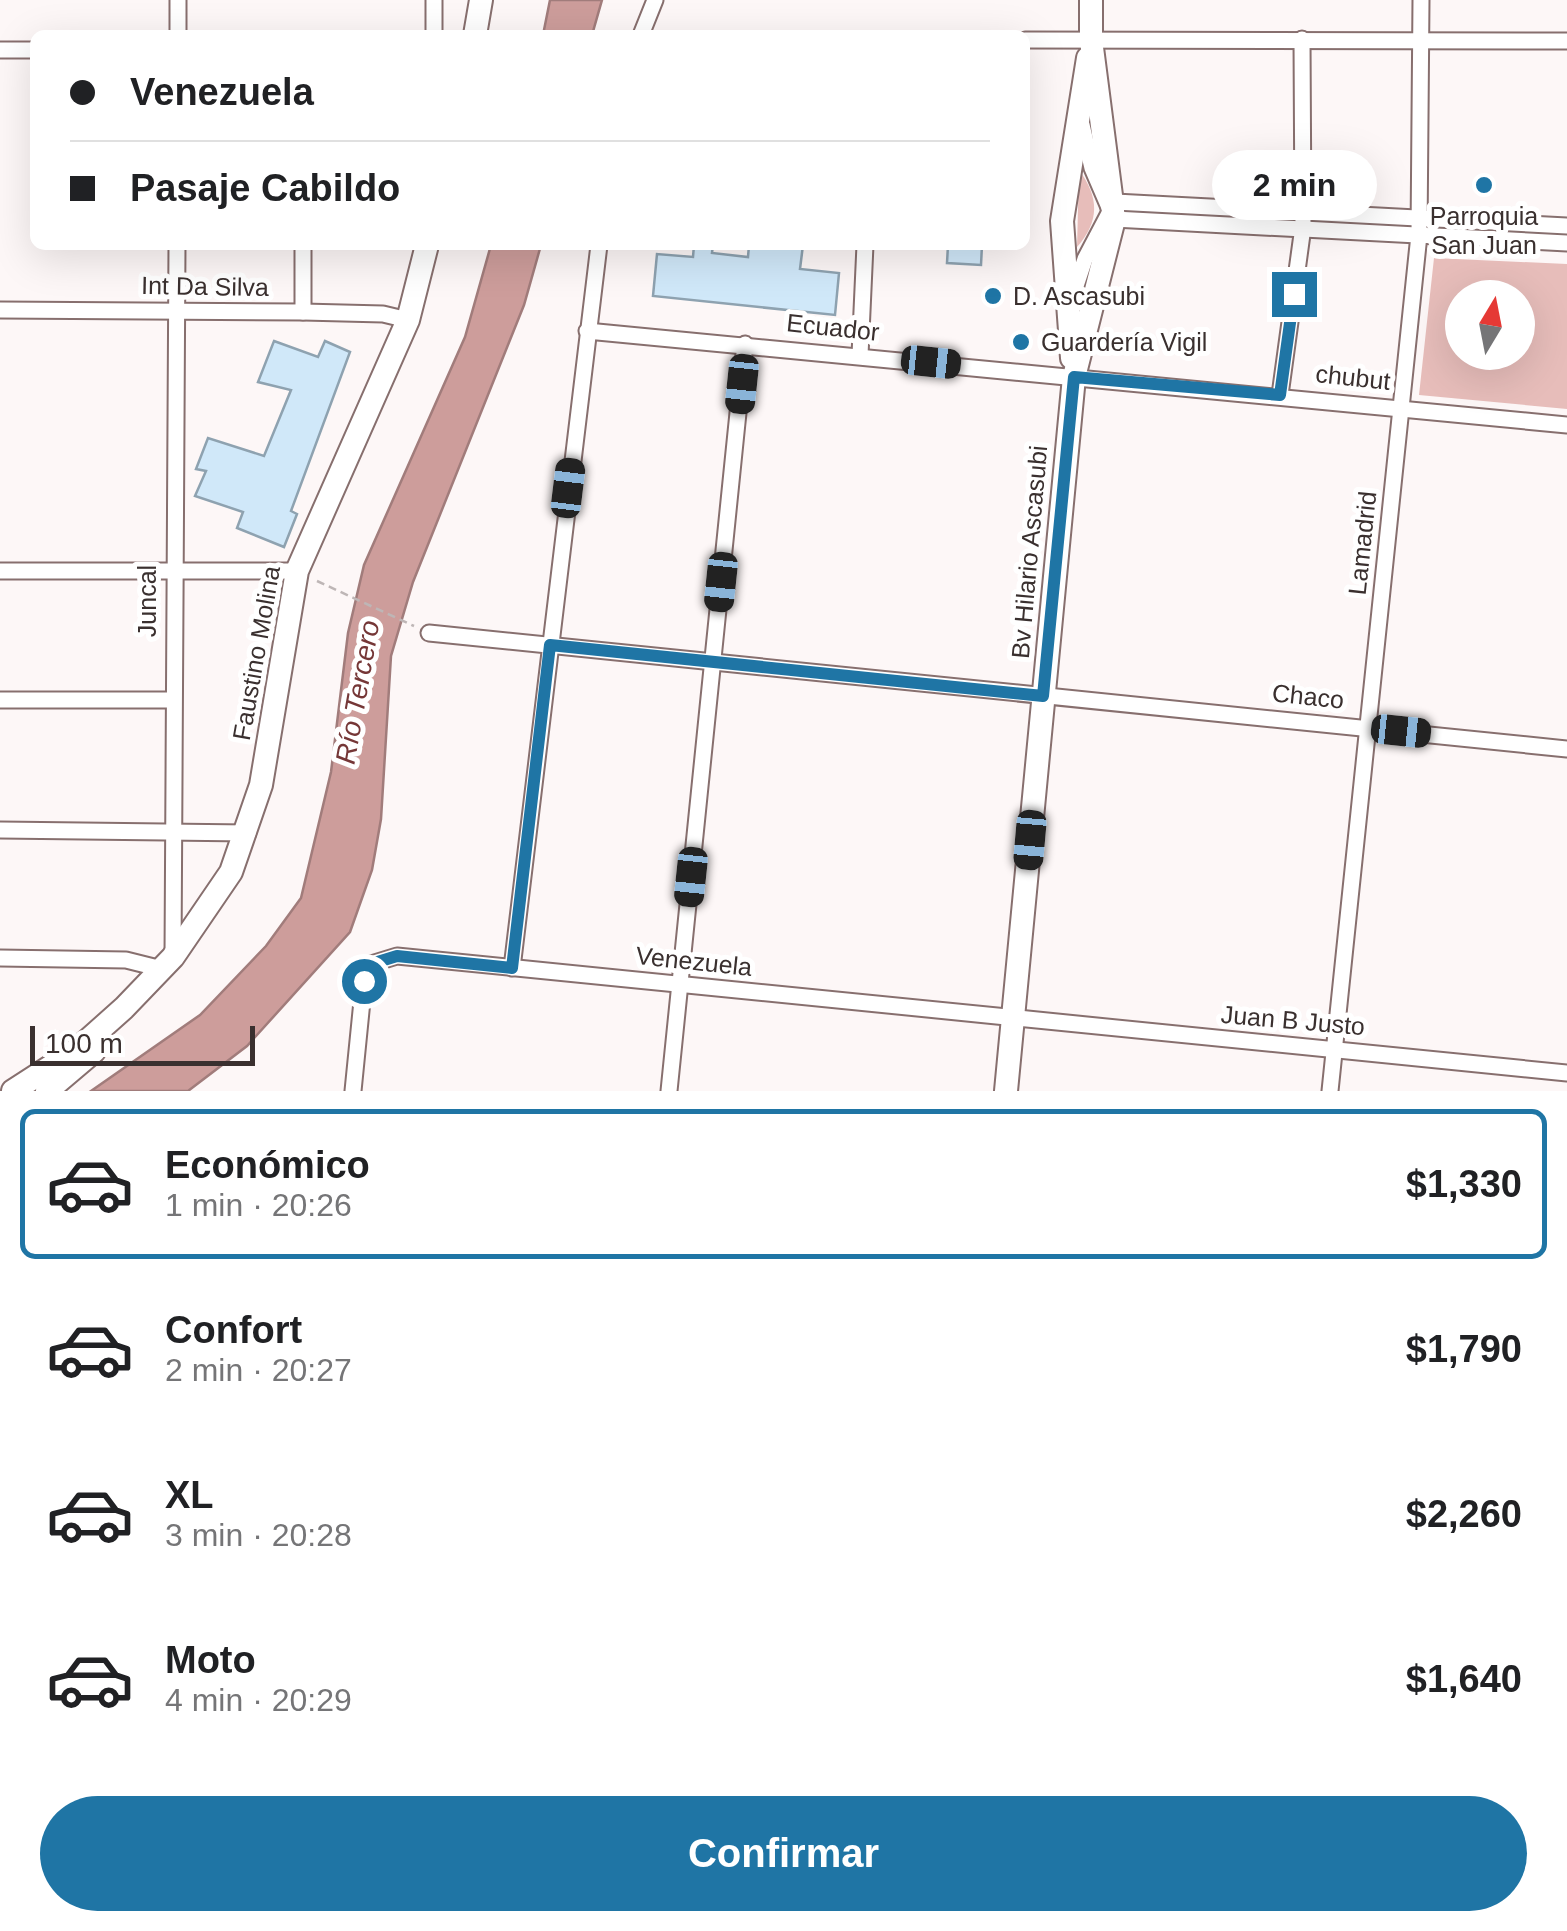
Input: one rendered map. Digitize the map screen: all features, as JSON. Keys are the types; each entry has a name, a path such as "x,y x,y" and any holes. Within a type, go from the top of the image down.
{"main road":[{"path":"475,30 481,0"},
{"path":"1074,377 1113,210 1091,40 1090,0"},
{"path":"1074,377 1062,221 1091,40"},
{"name":"Faustino Molina","path":"13,1091 74,1052 135,997 168,963 219,894 248,833 261,785 297,571 408,320 426,250"},
{"name":"Bv Hilario Ascasubi","path":"1006,1091 1074,377"},
{"name":"Faustino Molina","path":"47,1091 86,1060 135,997"}],"street":[{"path":"178,0 178,30"},
{"path":"434,0 434,30"},
{"path":"643,30 656,0"},
{"name":"Lamadrid","path":"1330,1091 1418,226 1421,0"},
{"path":"1280,395 1303,226 1302,39"},
{"path":"1030,40 1567,41"},
{"path":"0,50 30,50"},
{"path":"1078,111 1092,168 1113,210"},
{"path":"1113,210 1301,209 1567,243"},
{"path":"1113,210 1303,226 1567,226"},
{"path":"1068,307 1113,210"},
{"name":"Juncal","path":"168,963 173,832 177,250"},
{"path":"303,250 303,312"},
{"path":"512,968 598,250"},
{"path":"860,355 865,250"},
{"name":"Int Da Silva","path":"0,310 303,312 382,314 408,320"},
{"name":"Ecuador","path":"587,331 1074,377"},
{"path":"669,1091 746,344"},
{"name":"chubut","path":"1074,377 1567,425"},
{"path":"0,571 297,571"},
{"name":"Chaco","path":"429,633 1567,749"},
{"path":"0,700 173,700"},
{"path":"0,830 248,833"},
{"name":"Venezuela","path":"353,1091 364,981 371,964 397,956 1013,1020"},
{"path":"0,958 168,963"},
{"name":"Juan B Justo","path":"1013,1020 1567,1073"},
{"path":"0,1087 44,1062 74,1052"}],"path":[{"path":"297,571 429,633"}],"shaded area":[{"path":"1079,170 1090,190 1094,209 1090,228 1077,247"},
{"path":"1434,258 1567,264 1567,409 1419,395"}],"water":[{"path":"550,0 602,0 593,30 544,30"},
{"name":"Río Tercero","path":"490,250 540,250 524,305 413,582 391,656 381,819 372,870 350,932 247,1046 188,1091 91,1091 200,1015 266,946 301,898 331,772 348,633 364,565 465,337"}],"building":[{"path":"694,250 748,257 749,250 802,250 800,269 839,273 835,315 653,296 657,254 693,257"},
{"path":"948,250 982,250 981,265 947,263"},
{"path":"274,341 318,357 325,341 350,352 291,511 297,514 284,547 237,528 243,512 195,496 206,471 196,469 208,438 264,456 291,390 258,382"}],"place":[{"name":"Parroquia San Juan","path":"1484,185"},
{"name":"D. Ascasubi","path":"993,296"},
{"name":"Guardería Vigil","path":"1021,342"}],"route":[{"path":"364,981 371,964 397,956 512,968 550,645 1043,696 1074,377 1280,395 1294,294"}]}
